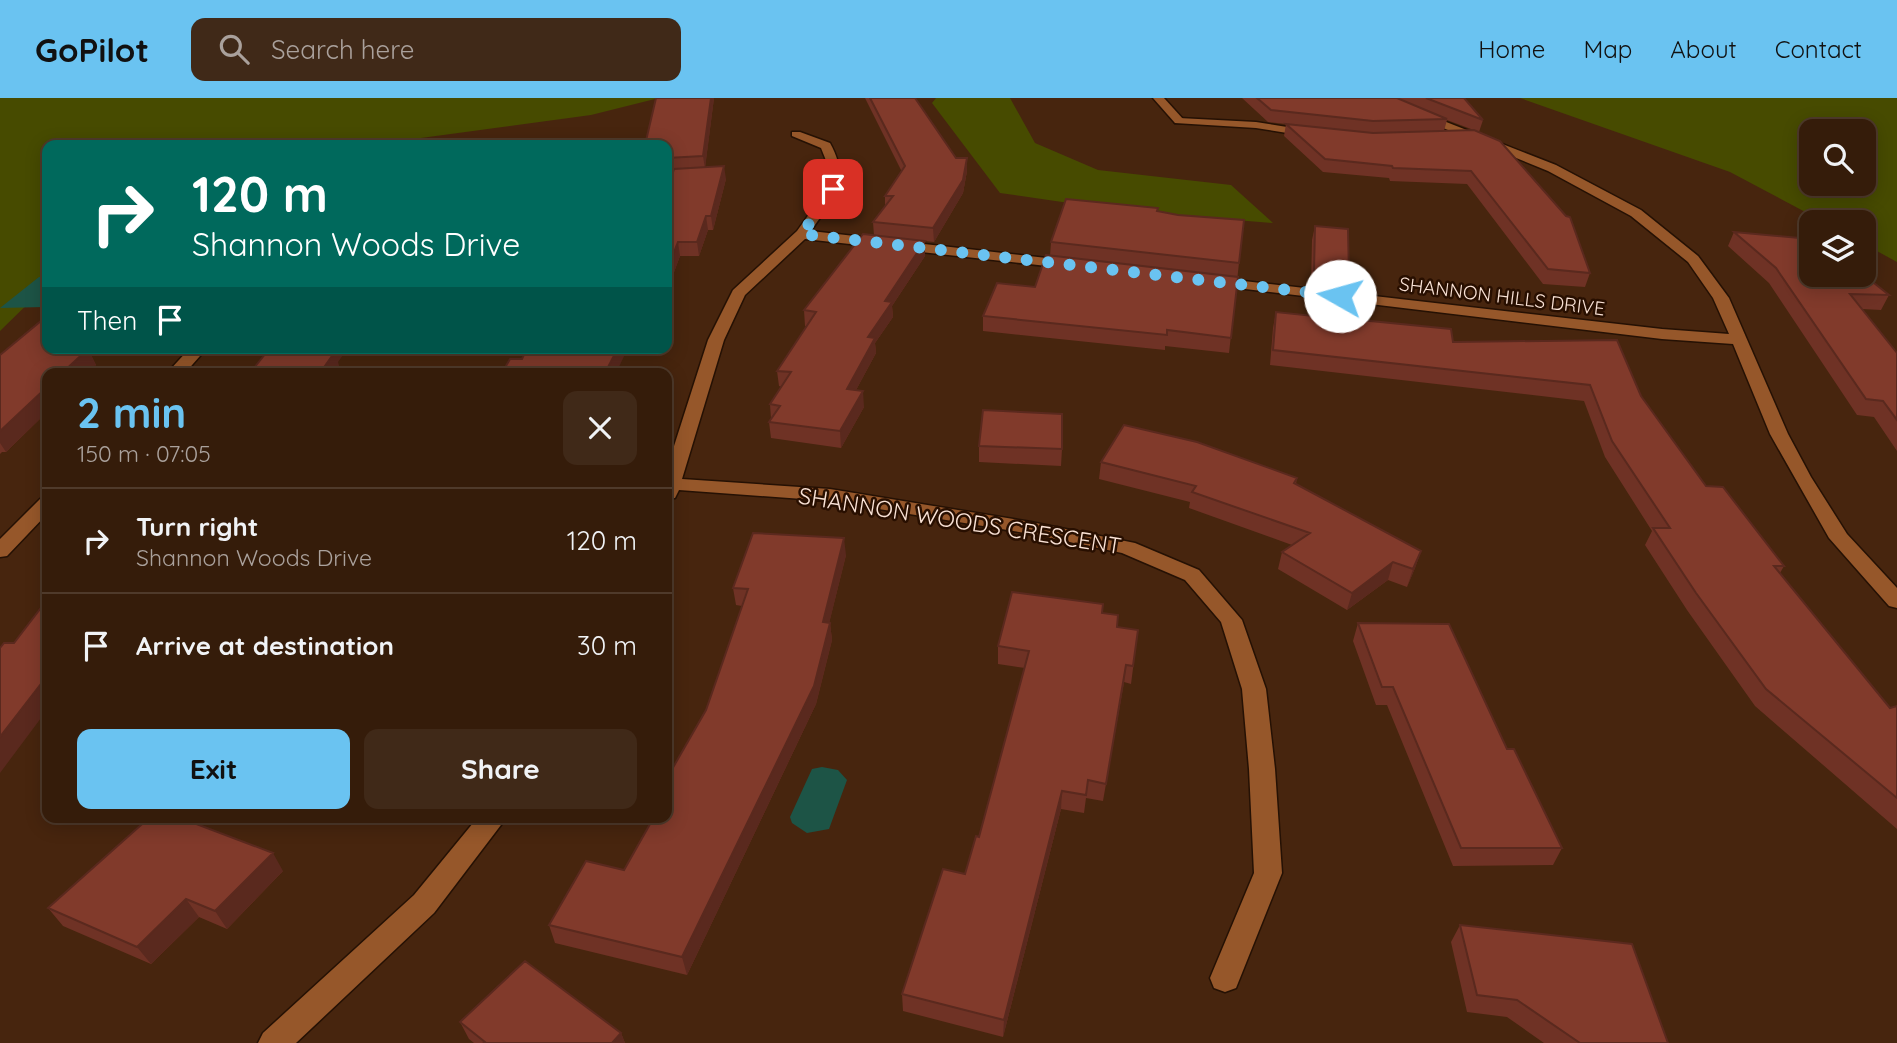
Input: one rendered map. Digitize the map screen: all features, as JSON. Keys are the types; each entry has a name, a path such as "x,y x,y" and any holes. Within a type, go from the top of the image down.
{"street":[{"path":"1158,98 1179,121 1256,125 1326,136"},
{"path":"1375,98 1476,137 1596,191 1636,214 1693,259 1721,298 1779,434 1802,477 1839,538 1897,601"},
{"path":"672,480 716,340 738,293 802,234 833,189 835,168 826,146 796,134"},
{"path":"1438,139 1476,137"},
{"path":"802,234 1090,267"},
{"name":"SHANNON HILLS DRIVE","path":"1188,279 1739,340"},
{"path":"180,368 193,354"},
{"name":"SHANNON WOODS CRESCENT","path":"672,490 830,495 1031,528 1128,548 1192,575 1231,620 1254,689 1262,769 1268,873 1226,978"},
{"path":"0,551 42,508"},
{"path":"274,1043 424,904 489,823"}],"shaded area":[{"path":"0,98 659,98 591,115 406,140 42,140 42,290 0,331"},
{"path":"936,98 1010,98 1035,143 1098,170 1231,185 1273,223 1124,211 1000,193 932,103"},
{"path":"1520,98 1897,98 1897,262 1876,251 1876,210 1801,210 1730,172"}],"water":[{"path":"39,277 42,277 42,307 0,308"},
{"path":"822,767 838,770 847,780 829,829 807,833 792,823 790,817 812,769"}],"building":[{"path":"656,98 711,98 703,156 672,158 672,140 646,140"},
{"path":"870,98 915,98 956,158 967,158 963,180 933,228 873,222 893,196 885,196 905,166"},
{"path":"1257,98 1397,98 1447,119 1373,121 1271,110"},
{"path":"1426,98 1464,98 1483,120"},
{"path":"1286,124 1373,133 1474,130 1500,141 1566,216 1570,217 1590,273 1548,269 1471,171 1393,168 1325,159"},
{"path":"724,166 711,216 706,216 697,242 678,242 672,257 672,175 674,169"},
{"path":"1066,199 1158,208 1157,211 1178,215 1244,220 1239,263 1051,242"},
{"path":"1315,226 1348,229 1349,275 1314,271"},
{"path":"1734,232 1799,238 1799,287 1876,287 1876,285 1889,295 1850,294 1897,353 1897,420 1883,401 1866,399 1776,268"},
{"path":"863,234 925,241 885,301 892,302 868,337 875,338 847,389 863,391 840,431 769,422 780,406 770,404 791,372 777,371 816,312 804,310"},
{"path":"1046,255 1238,277 1231,338 1167,330 1167,335 983,316 997,283 1035,287"},
{"path":"1314,286 1350,290 1351,319 1451,329 1453,342 1617,340 1641,396 1706,486 1723,487 1784,566 1774,566 1890,708 1897,706 1897,798 1766,689 1696,593 1653,528 1670,528 1612,441 1590,385 1273,350 1276,312 1313,316"},
{"path":"42,320 42,354 83,354 67,368 42,368 42,392 0,431 0,355"},
{"path":"265,354 333,354 324,368 254,368"},
{"path":"524,354 615,354 608,368 505,368 510,359 522,359"},
{"path":"983,410 1062,414 1062,449 979,446"},
{"path":"1124,425 1197,442 1297,478 1294,483 1421,551 1413,569 1393,562 1352,593 1282,552 1310,533 1192,492 1196,486 1101,462"},
{"path":"753,533 844,538 823,622 830,623 814,686 682,957 549,925 586,861 624,870 651,823 672,823 672,769 706,710 748,589 733,588"},
{"path":"1012,592 1103,604 1102,613 1118,615 1117,627 1138,630 1133,666 1126,665 1106,784 1088,780 1086,795 1062,791 1004,1020 902,994 943,869 965,874 976,836 979,837 1029,651 998,646"},
{"path":"42,607 42,682 0,737 0,648 4,643 14,643"},
{"path":"1358,623 1449,624 1507,749 1514,749 1562,848 1461,848 1393,687 1382,687"},
{"path":"143,823 194,823 273,853 215,911 186,899 137,947 48,908"},
{"path":"1460,925 1632,944 1668,1043 1580,1043 1517,1000 1477,995"},
{"path":"525,961 621,1033 612,1043 483,1043 485,1042 460,1022"}],"route":[{"path":"833,189 802,234 1340,296"}]}
